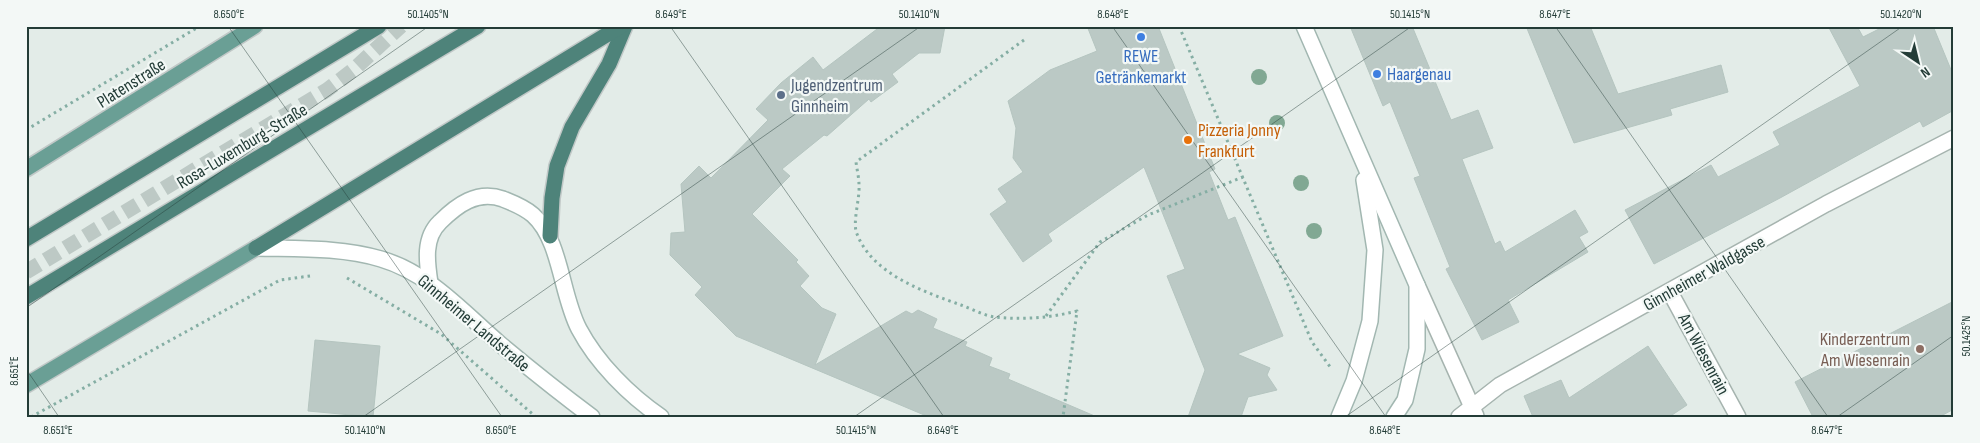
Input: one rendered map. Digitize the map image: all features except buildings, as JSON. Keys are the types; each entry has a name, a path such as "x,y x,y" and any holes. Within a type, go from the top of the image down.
{"highway":[{"name":"Rosa-Luxemburg-Straße","path":"26,239 380,26"},
{"name":"Rosa-Luxemburg-Straße","path":"26,297 478,26"},
{"path":"256,248 621,26"},
{"path":"550,236 552,198 557,166 572,127 609,64 625,26"}],"main road":[{"name":"Platenstraße","path":"26,169 255,26"},
{"path":"1304,26 1474,412"},
{"name":"Ginnheimer Waldgasse","path":"1459,417 1474,412 1500,385 1826,204 1954,138"},
{"path":"1339,417 1354,382 1370,321 1375,250 1358,151"},
{"path":"430,283 426,255 437,225 455,206 472,198 499,198 520,206 532,214 550,236 567,300 580,330 602,362 625,387 661,417"},
{"name":"Ginnheimer Landstraße","path":"256,248 333,251 380,258 406,268 430,283 550,386 592,417"},
{"path":"26,384 256,248"},
{"path":"1394,417 1405,400 1417,349 1417,285"},
{"name":"Am Wiesenrain","path":"1670,292 1738,417"}],"path":[{"path":"26,130 200,26"},
{"path":"1179,26 1312,342 1335,372"},
{"path":"1024,40 856,162 860,185 855,228 857,235 870,255 913,288 992,316 1024,319 1077,311 1063,417"},
{"path":"1045,317 1100,242 1148,215 1243,177"},
{"path":"31,417 280,280 317,275"},
{"path":"344,277 442,334 536,417"}],"tunnel":[{"path":"26,272 327,90 352,71 401,26"}],"place":[{"name":"REWE Getränkemarkt","path":"1141,37"},
{"name":"Haargenau","path":"1377,74"},
{"name":"Jugendzentrum Ginnheim","path":"781,95"},
{"name":"Pizzeria Jonny Frankfurt","path":"1188,140"},
{"name":"Kinderzentrum Am Wiesenrain","path":"1920,349"}]}
